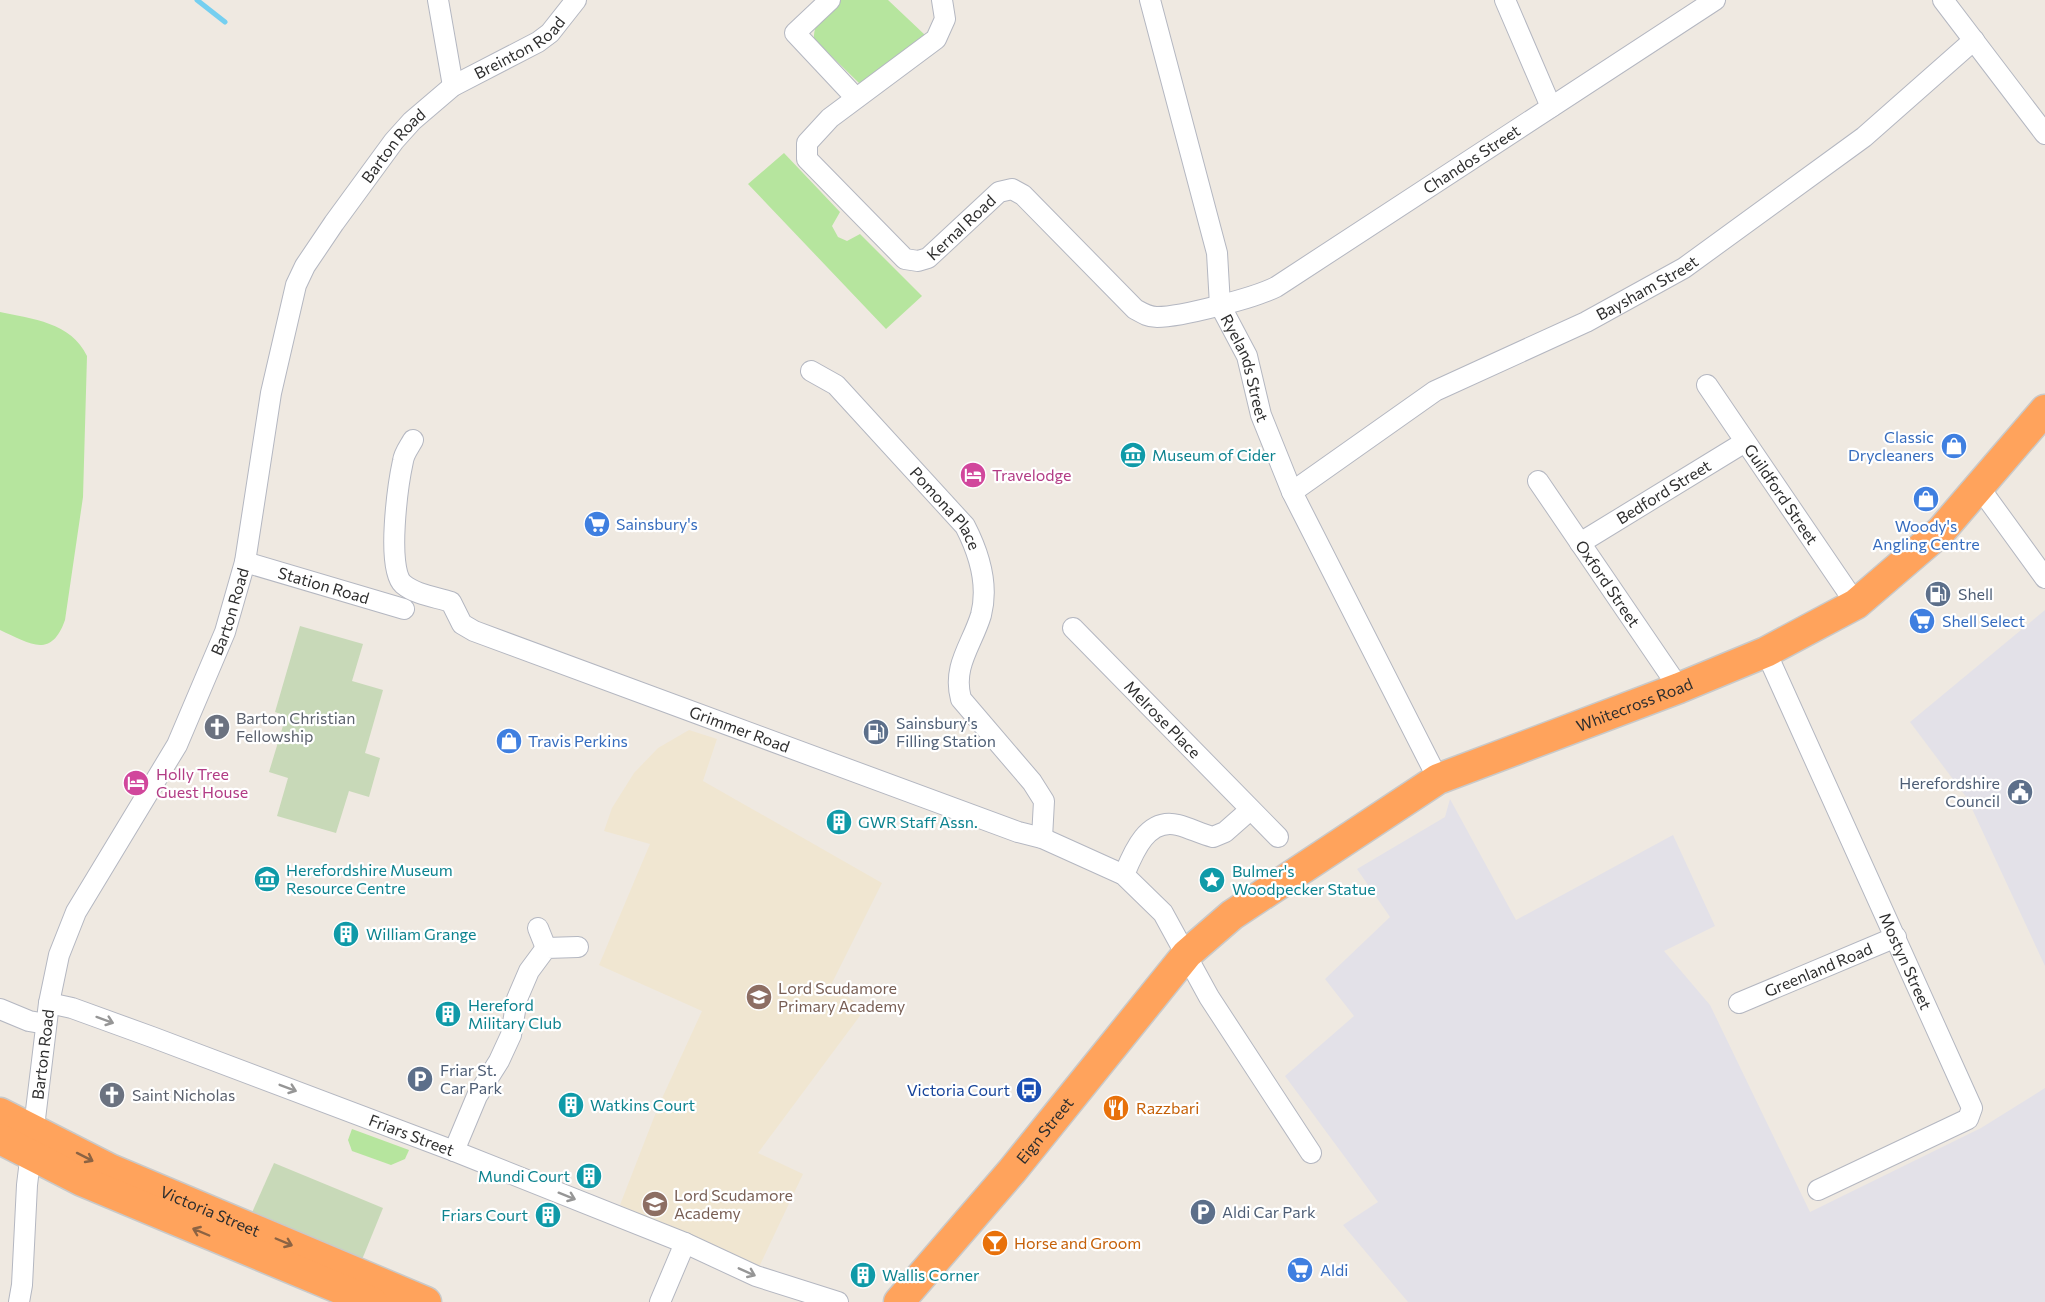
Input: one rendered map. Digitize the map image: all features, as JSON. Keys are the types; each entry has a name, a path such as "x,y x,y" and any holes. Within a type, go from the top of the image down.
{"highway":[{"name":"Whitecross Road","path":"1187,954 1232,915 1438,779 1679,688 1766,652 1856,604 1941,531 2045,410"},
{"name":"Eign Street","path":"899,1302 1012,1171 1187,954"},
{"name":"Victoria Street","path":"0,1113 32,1143 92,1186 372,1302"},
{"name":"Victoria Street","path":"0,1139 32,1143 110,1169 426,1302"}],"street":[{"path":"438,0 453,86"},
{"name":"Breinton Road","path":"453,86 538,42 550,33 576,0"},
{"path":"830,0 795,33 856,98"},
{"name":"Kernal Road","path":"942,0 945,19 936,39 817,130 807,143 807,159 905,259 918,261 928,258 999,192 1012,189 1023,195 1135,309 1145,315 1157,317 1221,304"},
{"name":"Ryelands Street","path":"1150,0 1217,253 1221,304 1247,356 1261,415 1292,492 1438,779"},
{"path":"1505,0 1551,107"},
{"name":"Chandos Street","path":"1221,304 1263,294 1276,287 1715,0"},
{"path":"1944,0 2041,121"},
{"name":"Baysham Street","path":"1292,492 1435,391 1586,322 1684,268 1864,137 1974,40"},
{"name":"Barton Road","path":"19,1302 32,1143 46,1024 66,933 177,745 200,697 225,632 245,562 271,393 296,285 305,266 328,231 394,141 412,121 453,86"},
{"name":"Pomona Place","path":"811,371 836,385 965,526 976,547 984,598 980,617 959,666 957,684 961,699 1032,782 1044,801 1042,838"},
{"name":"Guildford Street","path":"1707,385 1856,604"},
{"name":"Grimmer Road","path":"413,440 403,458 394,545 395,571 403,584 417,592 451,602 462,624 474,631 1018,832 1042,838 1124,875 1163,914 1209,997 1311,1153"},
{"name":"Bedford Street","path":"1580,543 1745,442"},
{"name":"Oxford Street","path":"1538,481 1679,688"},
{"path":"1979,487 2045,578"},
{"name":"Station Road","path":"245,562 404,609"},
{"name":"Melrose Place","path":"1073,628 1278,837"},
{"name":"Mostyn Street","path":"1766,652 1972,1108 1972,1114 1968,1119 1818,1190"},
{"path":"1124,875 1136,847 1158,826 1176,824 1214,837 1225,832 1250,810"},
{"path":"538,928 546,948"},
{"name":"Greenland Road","path":"1739,1003 1896,937"},
{"path":"546,948 578,947"},
{"path":"454,1151 477,1096 499,1061 511,1035 517,999 529,971 546,948"},
{"name":"Friars Street","path":"49,1004 72,1008 454,1151 685,1243 756,1276 838,1302"},
{"path":"0,1009 28,1021 46,1024"},
{"path":"660,1302 685,1243"}],"shaded area":[{"path":"2045,610 2045,966 1967,798 1910,722"},
{"name":"Lord Scudamore Primary Academy","path":"689,730 717,739 703,781 882,883 831,985 865,1009 758,1153 803,1174 759,1267 620,1205 658,1107 702,1011 599,965 650,844 604,831 612,808 634,773 658,748"},
{"path":"1450,799 1516,920 1673,835 1715,926 1664,951 1710,1005 1810,1212 1981,1128 2045,1088 2045,1302 1408,1302 1343,1225 1378,1202 1285,1076 1354,1016 1325,979 1390,917 1357,869 1445,817"}],"green space":[{"path":"840,0 888,0 925,35 868,84 859,83 814,39 818,22"},
{"path":"784,153 840,212 832,226 838,237 847,241 860,234 922,296 886,329 748,184"},
{"path":"0,312 37,320 61,329 80,345 87,356 83,497 65,620 53,640 46,644 38,645 20,640 0,630"},
{"path":"300,626 363,644 352,681 383,690 365,753 380,758 369,797 349,791 336,833 277,816 288,778 269,772 286,716 275,712"},
{"path":"352,1129 409,1150 405,1159 391,1165 352,1151 348,1140"},
{"path":"274,1163 383,1208 361,1262 250,1217"}],"waterway":[{"path":"197,0 225,22"}],"place":[{"name":"Classic Drycleaners","path":"1954,446"},
{"name":"Museum of Cider","path":"1133,455"},
{"name":"Travelodge","path":"973,475"},
{"name":"Woody's Angling Centre","path":"1926,499"},
{"name":"Sainsbury's","path":"597,524"},
{"name":"Shell","path":"1938,594"},
{"name":"Shell Select","path":"1922,621"},
{"name":"Barton Christian Fellowship","path":"217,727"},
{"name":"Sainsbury's Filling Station","path":"876,732"},
{"name":"Travis Perkins","path":"509,741"},
{"name":"Holly Tree Guest House","path":"136,783"},
{"name":"Herefordshire Council","path":"2020,792"},
{"name":"GWR Staff Assn.","path":"839,822"},
{"name":"Herefordshire Museum Resource Centre","path":"267,879"},
{"name":"Bulmer's Woodpecker Statue","path":"1212,880"},
{"name":"William Grange","path":"346,934"},
{"name":"Lord Scudamore Primary Academy","path":"759,997"},
{"name":"Hereford Military Club","path":"448,1014"},
{"name":"Friar St. Car Park","path":"420,1079"},
{"name":"Victoria Court","path":"1029,1090"},
{"name":"Saint Nicholas","path":"112,1095"},
{"name":"Watkins Court","path":"571,1105"},
{"name":"Razzbari","path":"1116,1108"},
{"name":"Mundi Court","path":"589,1176"},
{"name":"Lord Scudamore Academy","path":"655,1204"},
{"name":"Aldi Car Park","path":"1203,1212"},
{"name":"Friars Court","path":"548,1215"},
{"name":"Horse and Groom","path":"995,1243"},
{"name":"Aldi","path":"1300,1270"},
{"name":"Wallis Corner","path":"863,1275"}]}
